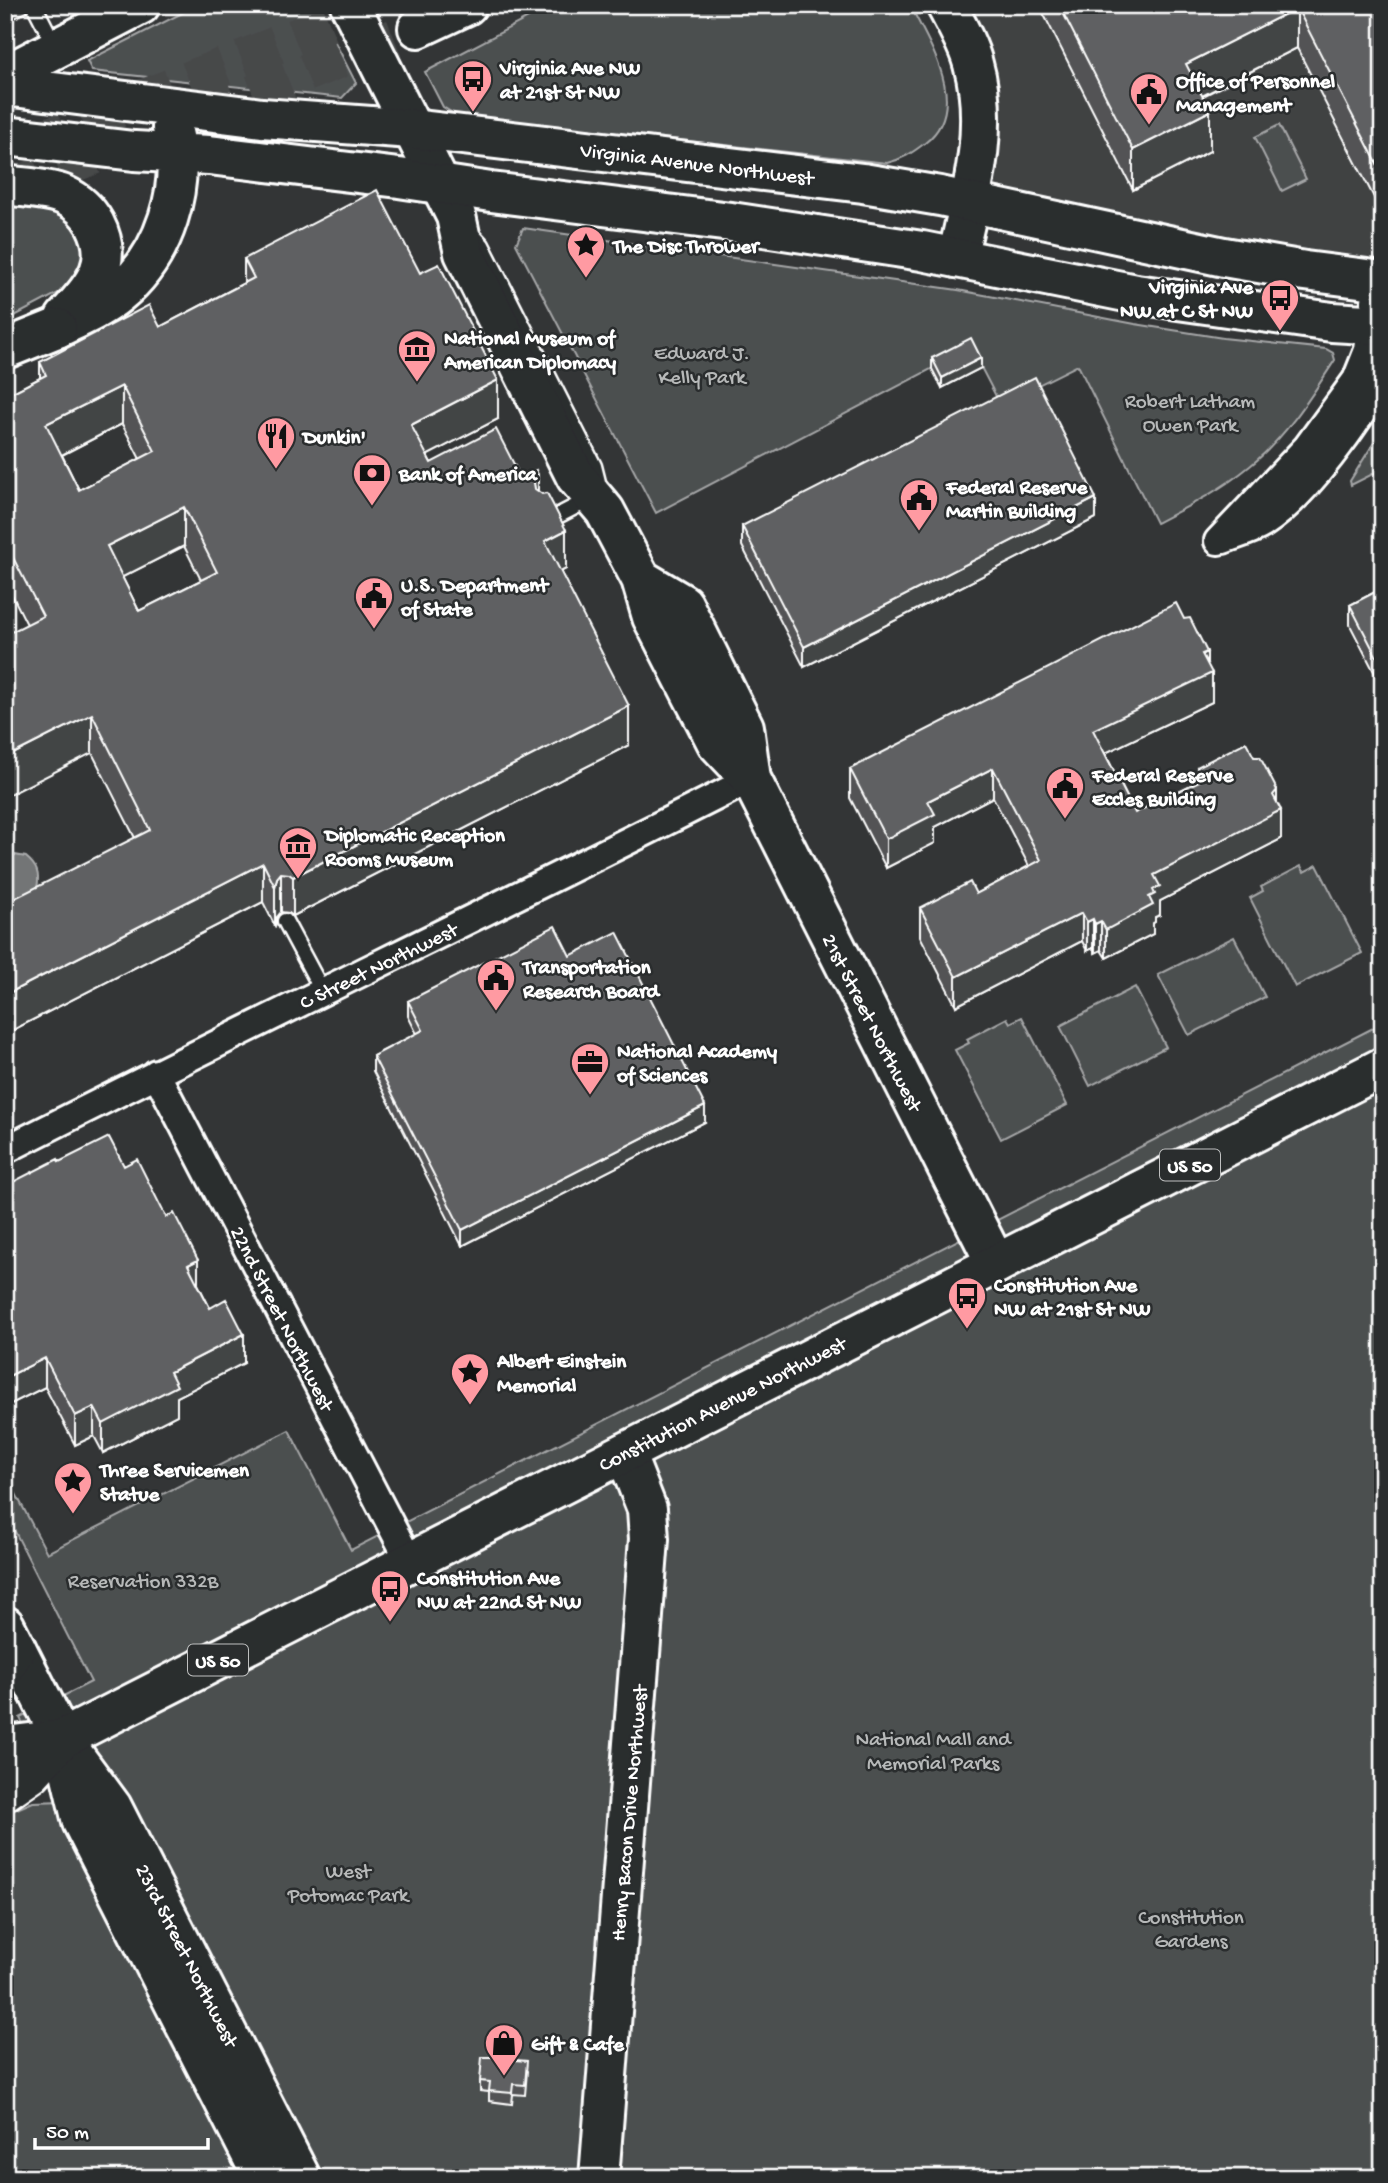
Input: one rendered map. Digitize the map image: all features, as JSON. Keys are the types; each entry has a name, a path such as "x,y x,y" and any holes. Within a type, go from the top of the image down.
{"main road":[{"name":"21st Street Northwest","path":"351,5 447,200 464,253 576,477 599,504 642,579 652,617 716,743 751,779 996,1264"},
{"path":"418,28 467,5"},
{"path":"946,5 973,63 981,100 980,129 969,202 957,258"},
{"path":"5,75 130,7"},
{"name":"Virginia Avenue Northwest","path":"5,86 262,118 412,129 863,183 969,202 1224,257 1380,280"},
{"path":"14,353 95,310 120,293 149,260 161,237 176,188 178,153 166,107"},
{"path":"5,136 134,151 178,153 447,200 491,192 731,222 957,258 1136,294 1332,322 1377,325"},
{"path":"5,185 60,194 69,198 90,216 101,240 103,264 92,288 57,328"},
{"name":"Constitution Avenue Northwest","path":"5,1746 62,1739 1383,1067"},
{"name":"Henry Bacon Drive Northwest","path":"599,2178 649,1539 647,1509 625,1453"},
{"name":"23rd Street Northwest","path":"9,1647 62,1739 113,1807 301,2178"},
{"name":"Constitution Avenue Northwest","path":"5,1791 31,1773 62,1739"},
{"name":"23rd Street Northwest","path":"62,1739 82,1822 262,2178"}],"street":[{"path":"1380,280 1377,325 1362,368 1340,405 1289,469 1250,505 1218,541 1263,524 1300,490 1363,412 1383,377"},
{"name":"C Street Northwest","path":"5,1150 156,1073 538,888 751,779"},
{"name":"22nd Street Northwest","path":"156,1073 410,1562"}],"lane":[{"path":"34,5 55,47"},
{"path":"543,523 599,504"},
{"path":"285,920 323,992"}],"shaded area":[{"path":"946,5 1383,5 1383,281 969,202 979,138"},
{"path":"5,855 30,860 37,871 38,883 37,888 5,903"}],"green space":[{"path":"198,5 316,5 356,83 342,98 92,71 87,61"},
{"path":"553,5 910,5 936,57 946,94 945,112 938,128 925,143 898,160 887,163 456,115 443,107 425,72"},
{"path":"1279,125 1306,179 1282,191 1255,137"},
{"path":"5,200 55,210 78,224 90,245 81,275 68,288 5,321"},
{"name":"Edward J. Kelly Park","path":"523,228 958,290 1223,338 1326,349 1333,353 1335,360 1297,416 1263,455 1216,490 1156,523 1078,365 1000,404 971,348 656,513 516,244"},
{"path":"1383,428 1383,469 1351,485 1350,481"},
{"path":"1317,865 1362,953 1295,987 1250,898 1263,891 1261,887 1301,866 1304,872"},
{"path":"1234,937 1265,997 1189,1035 1158,975"},
{"path":"1135,987 1166,1047 1090,1086 1060,1026"},
{"path":"1022,1017 1067,1105 1001,1139 955,1050 969,1043 967,1039 1007,1018 1010,1023"},
{"path":"1383,1023 1383,2178 5,2178 5,1814 33,1802 63,1801 20,1718 91,1682 5,1512 5,1473 47,1553 289,1430 351,1550"}],"building":[{"name":"Office of Personnel Management","path":"1059,5 1383,5 1383,175 1297,8 1186,64 1210,111 1133,150"},
{"name":"U.S. Department of State","path":"377,190 420,273 439,264 498,380 411,425 431,463 496,429 521,478 536,470 538,476 534,483 535,489 542,494 547,493 566,530 545,541 629,706 293,877 281,873 275,887 263,863 5,995 5,903 150,830 92,714 5,758 5,635 43,616 5,542 5,396 46,375 40,362 149,305 160,327 254,278 244,259","holes":["122,386 155,451 79,490 46,424","184,507 217,572 139,611 107,546"]},
{"path":"971,338 981,358 942,378 932,358"},
{"name":"Federal Reserve Martin Building","path":"1035,377 1096,498 804,647 742,526"},
{"path":"1383,588 1383,669 1350,605"},
{"name":"Federal Reserve Eccles Building","path":"1176,603 1184,619 1190,618 1207,652 1202,654 1212,673 1093,730 1135,813 1203,779 1197,767 1246,742 1254,757 1260,757 1277,790 1273,795 1281,810 1154,875 1160,886 1153,890 1155,894 1149,897 1153,905 1106,930 1101,921 1095,924 1093,919 1087,922 1082,913 956,977 920,908 970,882 976,894 1041,860 993,768 928,801 935,814 886,839 850,769"},
{"name":"National Academy of Sciences","path":"555,926 570,956 617,932 705,1106 462,1230 373,1056 423,1030 408,1001"},
{"path":"109,1137 124,1166 137,1159 166,1217 174,1213 198,1260 188,1265 210,1308 226,1299 244,1334 170,1372 177,1386 103,1424 94,1407 75,1416 45,1358 5,1378 5,1186"},
{"name":"Gift & Cafe","path":"493,2047 517,2049 516,2060 527,2061 525,2085 513,2084 512,2093 489,2091 490,2082 480,2081 482,2057 492,2057"}],"tunnel":[{"path":"30,144 376,5"},
{"path":"200,115 418,28"},
{"path":"5,190 121,145"}],"place":[{"name":"Virginia Ave NW at 21st St NW","path":"473,113"},
{"name":"Office of Personnel Management","path":"1149,126"},
{"name":"The Disc Thrower","path":"586,279"},
{"name":"Virginia Ave NW at C St NW","path":"1280,332"},
{"name":"National Museum of American Diplomacy","path":"417,383"},
{"name":"Dunkin'","path":"276,470"},
{"name":"Bank of America","path":"372,507"},
{"name":"Federal Reserve Martin Building","path":"919,532"},
{"name":"U.S. Department of State","path":"374,630"},
{"name":"Federal Reserve Eccles Building","path":"1065,820"},
{"name":"Diplomatic Reception Rooms Museum","path":"298,880"},
{"name":"Transportation Research Board","path":"496,1012"},
{"name":"National Academy of Sciences","path":"590,1096"},
{"name":"Constitution Ave NW at 21st St NW","path":"967,1330"},
{"name":"Albert Einstein Memorial","path":"470,1406"},
{"name":"Three Servicemen Statue","path":"73,1515"},
{"name":"Constitution Ave NW at 22nd St NW","path":"390,1623"},
{"name":"Gift & Cafe","path":"504,2077"}],"park label":[{"name":"Robert Latham Owen Park","path":"1190,412"},
{"name":"Reservation 332B","path":"143,1580"},
{"name":"National Mall and Memorial Parks","path":"933,1750"},
{"name":"West Potomac Park","path":"348,1882"},
{"name":"Constitution Gardens","path":"1191,1928"}]}
